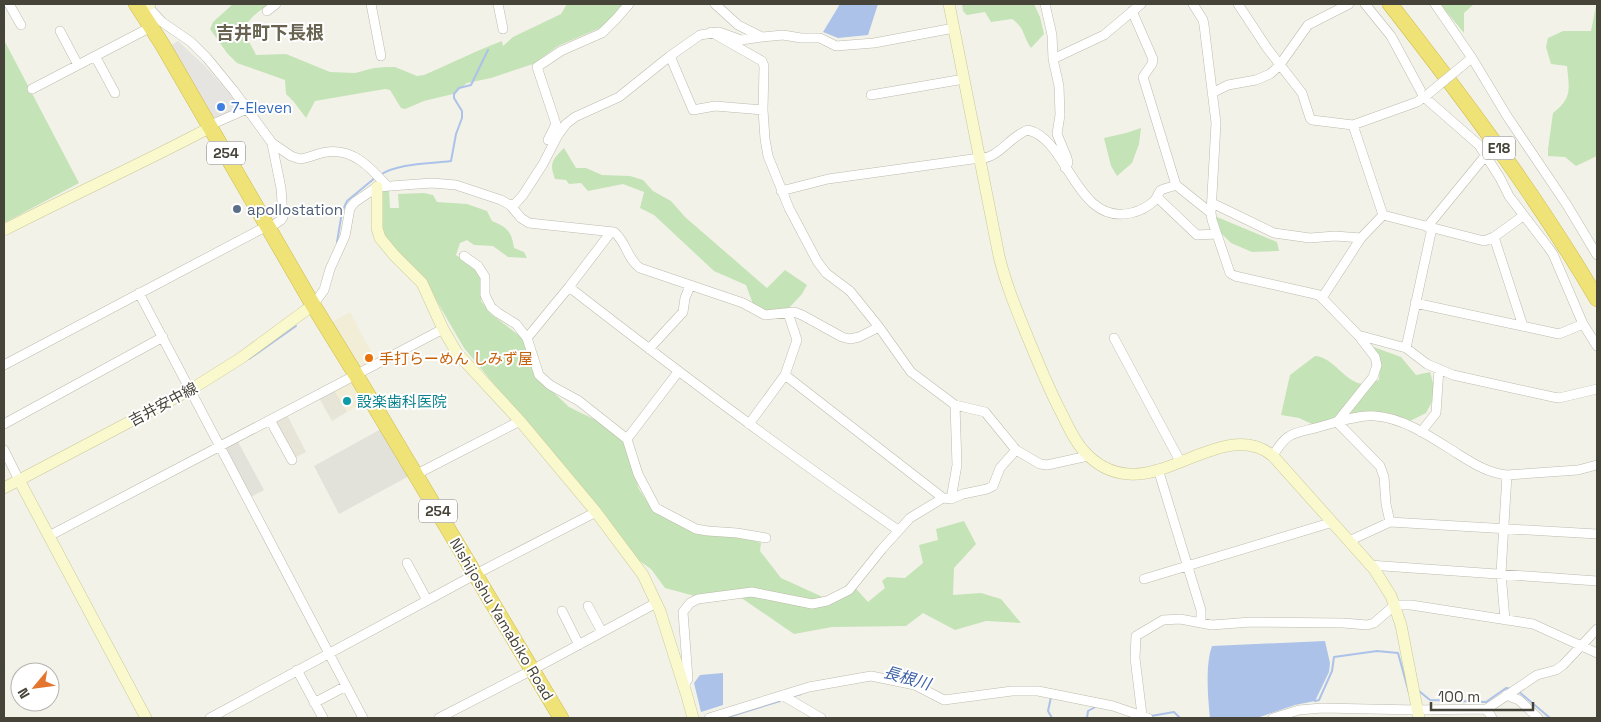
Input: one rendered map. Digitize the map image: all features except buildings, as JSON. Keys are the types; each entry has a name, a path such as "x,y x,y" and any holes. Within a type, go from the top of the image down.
{"highway":[{"name":"E18","path":"1390,4 1469,106 1516,172 1597,299"},
{"name":"E18","path":"1404,4 1524,167 1597,280"},
{"name":"Nishijoshu Yamabiko Road","path":"144,7 151,27 313,305 561,718"}],"street":[{"path":"9,4 20,26"},
{"path":"267,11 276,4"},
{"path":"371,4 381,56"},
{"path":"498,4 502,29"},
{"path":"543,164 543,152 556,124 536,67 561,51 602,32 629,4"},
{"path":"715,4 738,24 762,37"},
{"path":"949,4 1001,264 1012,300 1049,389 1078,444 1088,456 1103,467 1120,473 1139,474 1230,445 1250,446 1265,450 1273,456 1333,522 1385,585 1402,625 1418,714"},
{"path":"1045,4 1052,35 1053,59 1059,86 1060,115 1057,134 1067,158 1066,168"},
{"path":"1053,59 1098,39 1141,4"},
{"path":"1238,4 1279,66 1302,92 1312,120 1354,125 1417,102 1470,59"},
{"path":"1212,93 1228,85 1256,80 1270,74 1279,66 1308,26 1348,4"},
{"path":"1366,4 1391,36 1426,96 1470,137 1486,155 1509,196 1553,254 1582,324 1597,346"},
{"path":"1435,4 1567,205 1597,255"},
{"path":"1196,5 1204,25 1216,123 1212,213 1217,234 1232,275 1319,296 1358,335 1375,357 1377,364 1373,377 1337,422"},
{"path":"144,7 191,42 223,78 272,143 300,160 324,152 334,151 352,155 370,167 382,186 376,228 380,238 422,283 443,329 465,364 520,421 596,512 643,575 656,603 693,718"},
{"path":"1132,11 1153,59 1152,64 1143,77 1176,185 1212,213"},
{"path":"32,89 151,27"},
{"path":"510,205 516,204 523,195 543,164 551,145 566,124 575,117 619,97 670,56 700,35 719,32 741,40 783,35 801,38 820,38 836,46 874,43 954,28"},
{"path":"60,31 78,65"},
{"path":"711,32 762,61 764,66 763,110 765,139 768,156 781,192 826,273 850,291 879,327 911,372 955,405 985,412 1016,450 1040,464 1047,465 1088,456"},
{"path":"95,56 114,92"},
{"path":"670,56 693,110 715,106 763,110"},
{"path":"871,95 964,79"},
{"path":"4,230 84,189 163,152 211,127 215,123 247,108"},
{"path":"1354,125 1383,216"},
{"path":"781,192 828,179 980,158 986,159 1008,141 1028,130 1046,140 1086,197 1096,206 1114,213 1133,212 1145,207 1162,190 1176,185"},
{"path":"4,365 281,220 283,217 281,188 272,143"},
{"path":"1406,348 1429,228 1486,155"},
{"path":"313,305 324,290 330,269 345,236 350,208 355,202 382,186 432,183 456,185 501,200 510,205 521,218 529,223 611,232 619,236 633,264 640,268 743,303 765,314 794,312 842,337 850,339 859,337 879,327"},
{"path":"1156,197 1198,235 1217,234"},
{"path":"1212,203 1274,233 1310,238 1335,236 1361,238"},
{"path":"1383,216 1484,241 1494,237 1523,216"},
{"path":"1322,298 1361,238 1383,216"},
{"path":"527,338 569,288 611,232"},
{"path":"1494,237 1522,326"},
{"path":"464,256 478,266 485,277 485,295 491,307 516,324 527,338 539,375 550,385 579,401 627,439 638,474 656,508 696,529 766,538"},
{"path":"649,349 682,312 690,286"},
{"path":"569,288 815,474 898,530"},
{"path":"139,293 363,718"},
{"path":"1415,303 1559,334 1582,324"},
{"name":"吉井安中線","path":"4,488 190,390 234,363 313,305"},
{"path":"749,424 785,375 797,340 788,313"},
{"path":"49,536 443,329"},
{"path":"1358,335 1406,348 1416,357 1453,375 1559,398 1597,389"},
{"path":"4,424 163,337"},
{"path":"1114,338 1180,461"},
{"path":"1421,432 1436,413 1439,369"},
{"path":"627,439 678,372"},
{"path":"785,375 947,498"},
{"path":"947,498 957,466 955,405"},
{"path":"1273,456 1280,442 1290,435 1337,422 1374,415 1391,418 1421,432 1481,468 1497,474 1578,470 1597,465"},
{"path":"270,420 292,460"},
{"path":"415,475 520,421"},
{"path":"1337,422 1380,466 1384,477 1386,504 1390,522"},
{"path":"4,450 146,718"},
{"path":"684,686 688,678 683,612 690,603 698,599 752,592 812,604 827,602 849,590 910,518 947,498 993,486 1000,468 1016,450"},
{"path":"1158,469 1201,610 1201,623"},
{"path":"1505,620 1501,573 1507,474"},
{"path":"210,718 476,574 596,512"},
{"path":"1144,579 1333,522"},
{"path":"1349,541 1390,522 1597,534"},
{"path":"406,563 428,600"},
{"path":"1369,565 1597,581"},
{"path":"439,718 656,603"},
{"path":"709,718 809,687 871,676 915,685 944,700 1012,691 1038,691 1113,706 1145,717 1135,658 1136,636 1163,620 1180,619 1212,625 1251,622 1343,623 1366,626 1374,623 1395,605 1411,605 1533,624 1597,653"},
{"path":"588,606 602,632"},
{"path":"562,611 579,645"},
{"path":"1274,718 1299,710 1315,708 1418,714 1476,709 1485,710 1537,675 1556,670 1563,665 1597,629"},
{"path":"297,670 322,718"},
{"path":"314,702 346,686"},
{"path":"1508,694 1519,700 1538,718"},
{"path":"782,695 821,718"},
{"path":"1485,710 1492,718"}],"shaded area":[{"path":"178,41 206,67 240,106 212,121 168,47"},
{"path":"350,312 377,363 362,371 332,322"},
{"path":"353,378 367,401 347,412 333,388"},
{"path":"333,388 347,412 332,421 318,396"},
{"path":"286,413 306,452 290,460 270,422"},
{"path":"383,428 411,475 339,514 314,466"},
{"path":"237,440 264,490 249,498 222,448"}],"green space":[{"path":"233,4 269,4 253,16 247,24 246,33 256,55 286,54 330,72 355,73 374,68 395,67 417,76 424,75 502,41 503,46 513,37 561,14 567,4 624,4 600,28 558,46 533,64 491,78 467,83 453,94 424,101 405,109 401,108 390,90 385,89 315,101 306,118 286,94 285,80 237,63 227,53 210,29 213,22"},
{"path":"962,4 1034,4 1040,17 1044,34 1031,48 1022,29 1012,19 991,22 985,12 967,15 963,11"},
{"path":"1440,4 1474,4 1464,13 1464,33"},
{"path":"1596,6 1597,156 1576,166 1565,157 1548,156 1553,113 1564,102 1569,87 1567,66 1551,64 1546,47 1548,38 1563,31 1591,31"},
{"path":"4,40 79,183 4,223"},
{"path":"1141,128 1139,144 1132,163 1117,176 1111,166 1104,138"},
{"path":"564,148 576,168 586,168 602,175 630,176 643,180 653,191 671,201 685,217 767,288 785,270 807,285 802,294 789,308 768,311 754,307 746,285 714,271 654,215 640,208 644,192 623,184 588,191 581,183 569,184 566,180 555,179 552,165"},
{"path":"384,188 389,190 390,208 399,208 398,194 424,193 433,195 437,202 467,204 487,211 492,221 508,231 514,248 524,252 527,258 508,257 493,246 474,245 467,240 460,243 456,255 474,268 481,279 481,301 491,314 525,340 537,377 569,407 612,428 623,439 639,489 654,512 692,532 708,535 735,534 761,543 760,551 781,578 825,598 836,594 850,582 868,602 885,588 882,581 887,577 905,578 923,563 919,545 938,540 936,529 964,521 976,544 954,568 953,595 981,593 1001,599 1021,623 986,621 955,630 923,613 906,626 832,627 794,634 740,597 702,598 665,588 651,569 634,557 464,348 424,279 383,237 380,207"},
{"path":"1217,217 1277,242 1279,251 1252,252 1231,243 1221,233 1215,219"},
{"path":"1371,346 1401,357 1416,375 1430,372 1436,394 1426,413 1406,423 1394,416 1339,418 1312,424 1299,418 1281,415 1290,375 1315,356 1329,361 1353,381 1367,384 1379,380 1380,364"}],"water":[{"path":"840,4 878,4 868,35 838,38 823,32"},
{"path":"1325,641 1330,663 1329,672 1315,701 1295,705 1257,718 1210,718 1208,662 1212,646"},
{"path":"723,673 723,705 701,712 694,683 700,675"}],"waterway":[{"path":"380,175 405,166 451,161 456,134 462,118 462,111 454,98 454,94 459,88 471,85 488,50"},
{"path":"337,242 342,212 347,201 376,177"},
{"path":"249,359 296,326"},
{"path":"1315,701 1319,700 1332,671 1334,657 1377,651 1398,653 1409,693"},
{"path":"1419,691 1430,700 1486,702 1506,688 1511,689"},
{"path":"1518,691 1550,718"},
{"name":"長根川","path":"794,696 801,694"},
{"name":"長根川","path":"1051,697 1048,711 1052,718"},
{"name":"長根川","path":"725,718 780,701"},
{"name":"長根川","path":"1087,718 1088,711 1097,706"},
{"name":"長根川","path":"1151,716 1174,712 1180,718"}],"place":[{"name":"7-Eleven","path":"221,107"},
{"name":"apollostation","path":"237,209"},
{"name":"手打らーめん しみず屋","path":"369,358"},
{"name":"設楽歯科医院","path":"347,401"}],"district":[{"name":"吉井町下長根","path":"270,32"}]}
